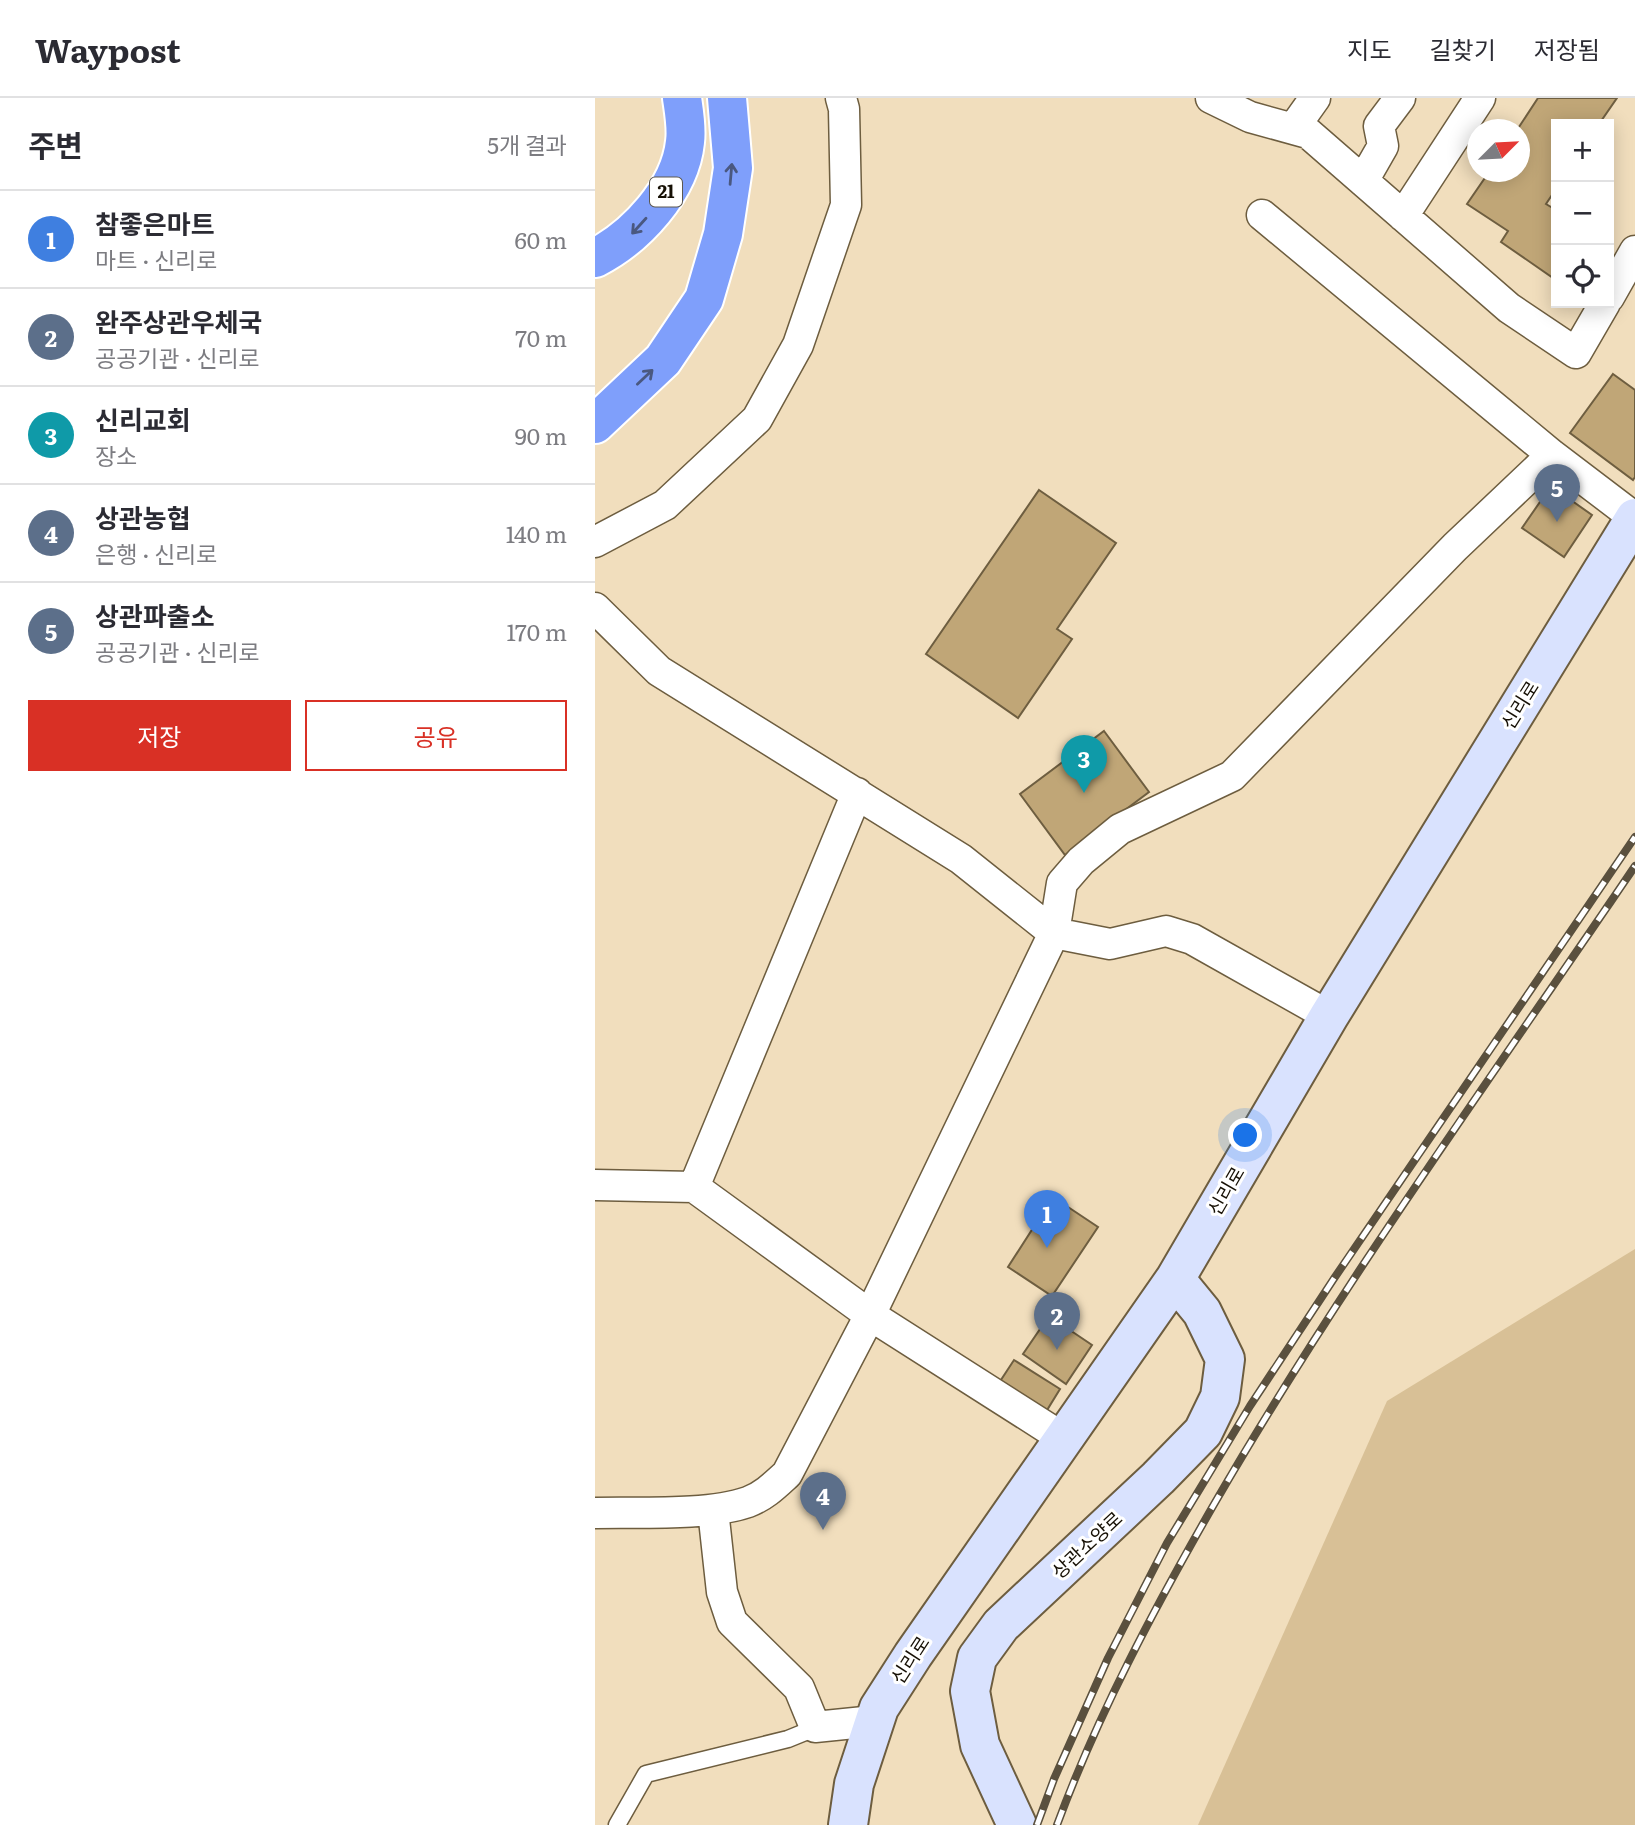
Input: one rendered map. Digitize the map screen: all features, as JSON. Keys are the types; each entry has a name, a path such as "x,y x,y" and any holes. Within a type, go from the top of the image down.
{"highway":[{"name":"21","path":"595,258 629,237 666,192 686,141 682,98"},
{"path":"595,424 663,360 704,299 723,234 733,168 727,98"}],"main road":[{"name":"신리로","path":"848,1825 854,1784 879,1708 913,1655 1175,1279 1329,1016 1635,518"},
{"name":"상관소양로","path":"1017,1825 980,1745 970,1691 977,1658 1001,1625 1158,1478 1203,1432 1220,1397 1225,1359 1202,1312 1175,1279"}],"street":[{"path":"595,542 665,505 757,419 798,345 846,205 844,108 841,98"},
{"path":"1211,98 1250,117 1308,133 1509,308 1576,353 1602,308"},
{"path":"1293,129 1315,98"},
{"path":"1363,181 1383,146 1379,126 1400,98"},
{"path":"1403,216 1480,98"},
{"path":"1262,215 1552,455 1635,518"},
{"path":"1614,288 1635,251"},
{"path":"595,1513 713,1510 748,1502 769,1491 787,1474 870,1315 1054,933 1062,883 1081,861 1120,829 1232,776 1455,547 1552,455"},
{"path":"595,608 659,671 961,859 1054,933 1110,944 1166,931 1192,939 1329,1016"},
{"path":"694,1186 857,793"},
{"path":"595,1185 694,1186 870,1315 1063,1438"},
{"path":"713,1510 722,1592 732,1622 799,1688 815,1727 874,1721"}],"lane":[{"path":"617,1825 646,1774 787,1739 820,1726"}],"shaded area":[{"path":"1635,1249 1635,1825 1198,1825 1387,1401"}],"building":[{"path":"1538,98 1617,98 1602,119 1551,119 1551,196 1546,204 1551,207 1551,277 1501,242 1508,231 1467,204 1482,182 1530,182 1530,119 1524,119"},
{"path":"1613,374 1635,390 1633,480 1570,433"},
{"path":"1551,486 1592,515 1564,557 1522,528"},
{"path":"1039,490 1116,543 1057,629 1072,639 1018,718 926,654"},
{"path":"1104,731 1149,792 1065,855 1020,794"},
{"path":"1053,1197 1098,1227 1052,1296 1008,1267"},
{"path":"1049,1316 1092,1345 1066,1384 1023,1354"},
{"path":"1014,1360 1060,1389 1044,1415 997,1386"}],"railway":[{"path":"1037,1825 1054,1779 1108,1658 1167,1543 1250,1406 1335,1277 1635,837"},
{"path":"1057,1825 1090,1743 1128,1662 1191,1545 1262,1424 1365,1262 1635,866"}],"place":[{"name":"상관파출소","path":"1557,522"},
{"name":"신리교회","path":"1084,793"},
{"name":"참좋은마트","path":"1047,1248"},
{"name":"완주상관우체국","path":"1057,1350"},
{"name":"상관농협","path":"823,1530"}]}
